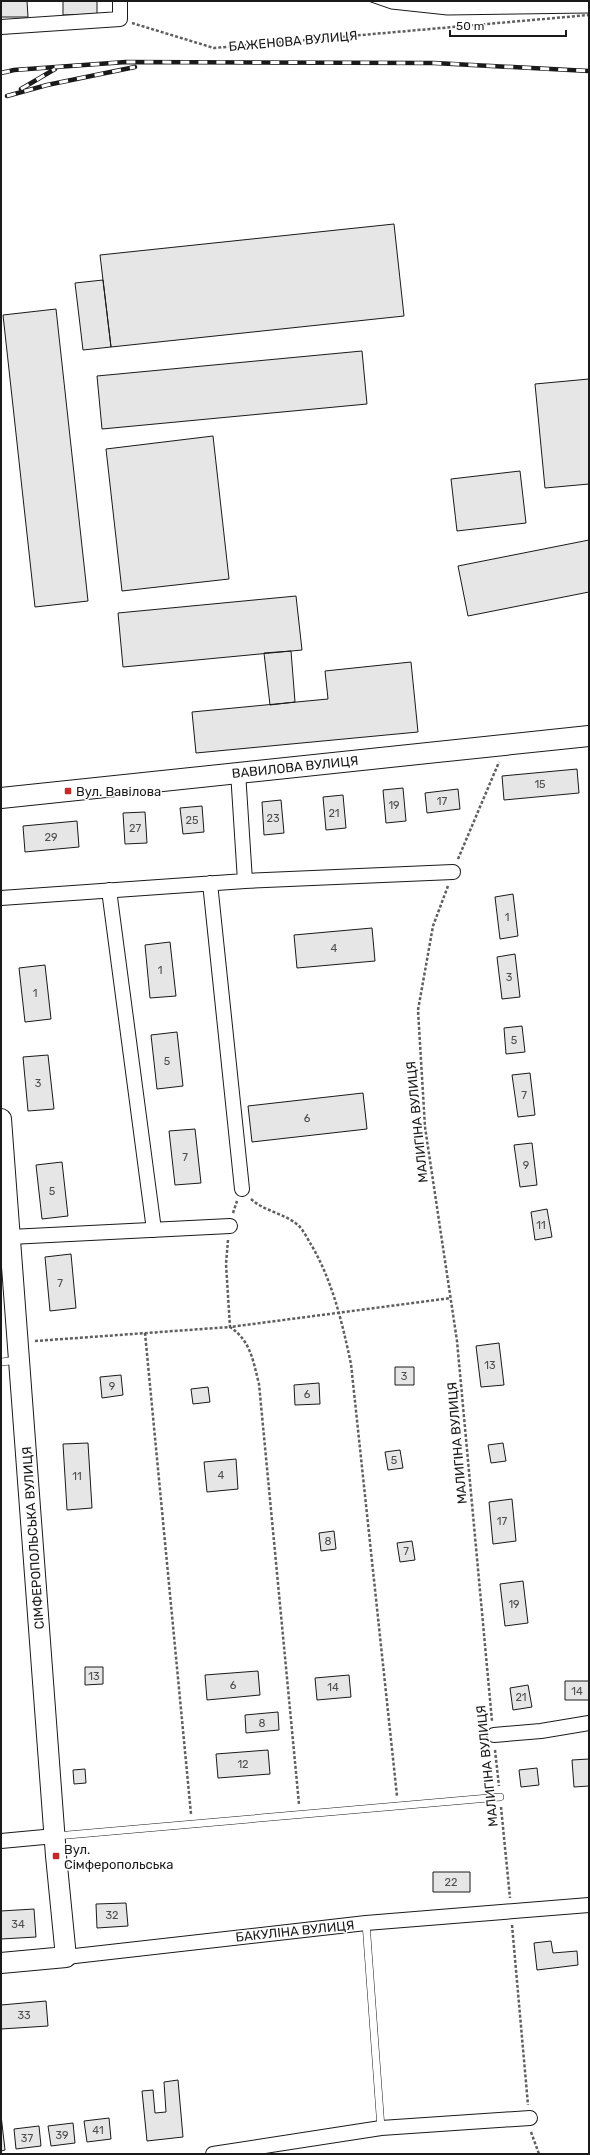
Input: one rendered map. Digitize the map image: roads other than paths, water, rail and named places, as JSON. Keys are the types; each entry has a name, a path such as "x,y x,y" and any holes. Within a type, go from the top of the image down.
{"street":[{"path":"1,27 120,19 120,1"},
{"name":"ВАВИЛОВА ВУЛИЦЯ","path":"1,798 589,736"},
{"path":"238,772 245,881"},
{"path":"1,898 210,883 453,872"},
{"path":"210,883 242,1189"},
{"path":"109,890 154,1230"},
{"name":"СІМФЕРОПОЛЬСЬКА ВУЛИЦЯ","path":"1,1119 10,1237 13,1355 66,1957"},
{"path":"10,1237 230,1226"},
{"path":"494,1735 541,1731 589,1723"},
{"path":"1,1841 55,1836"},
{"name":"БАКУЛІНА ВУЛИЦЯ","path":"1,1963 366,1923 589,1905"},
{"path":"213,2154 381,2128 530,2118"}],"lane":[{"path":"55,1836 500,1797"},
{"path":"366,1923 381,2128"}],"tram line":[{"path":"368,1 391,9 447,15 589,13"}],"railway":[{"path":"1,73 14,70 126,62 434,63 589,71"},
{"path":"7,96 47,85 135,67"},
{"path":"21,89 55,69"}],"place":[{"name":"Вул. Вавілова","path":"68,791"},
{"name":"Вул. Сімферопольська","path":"56,1856"}]}
